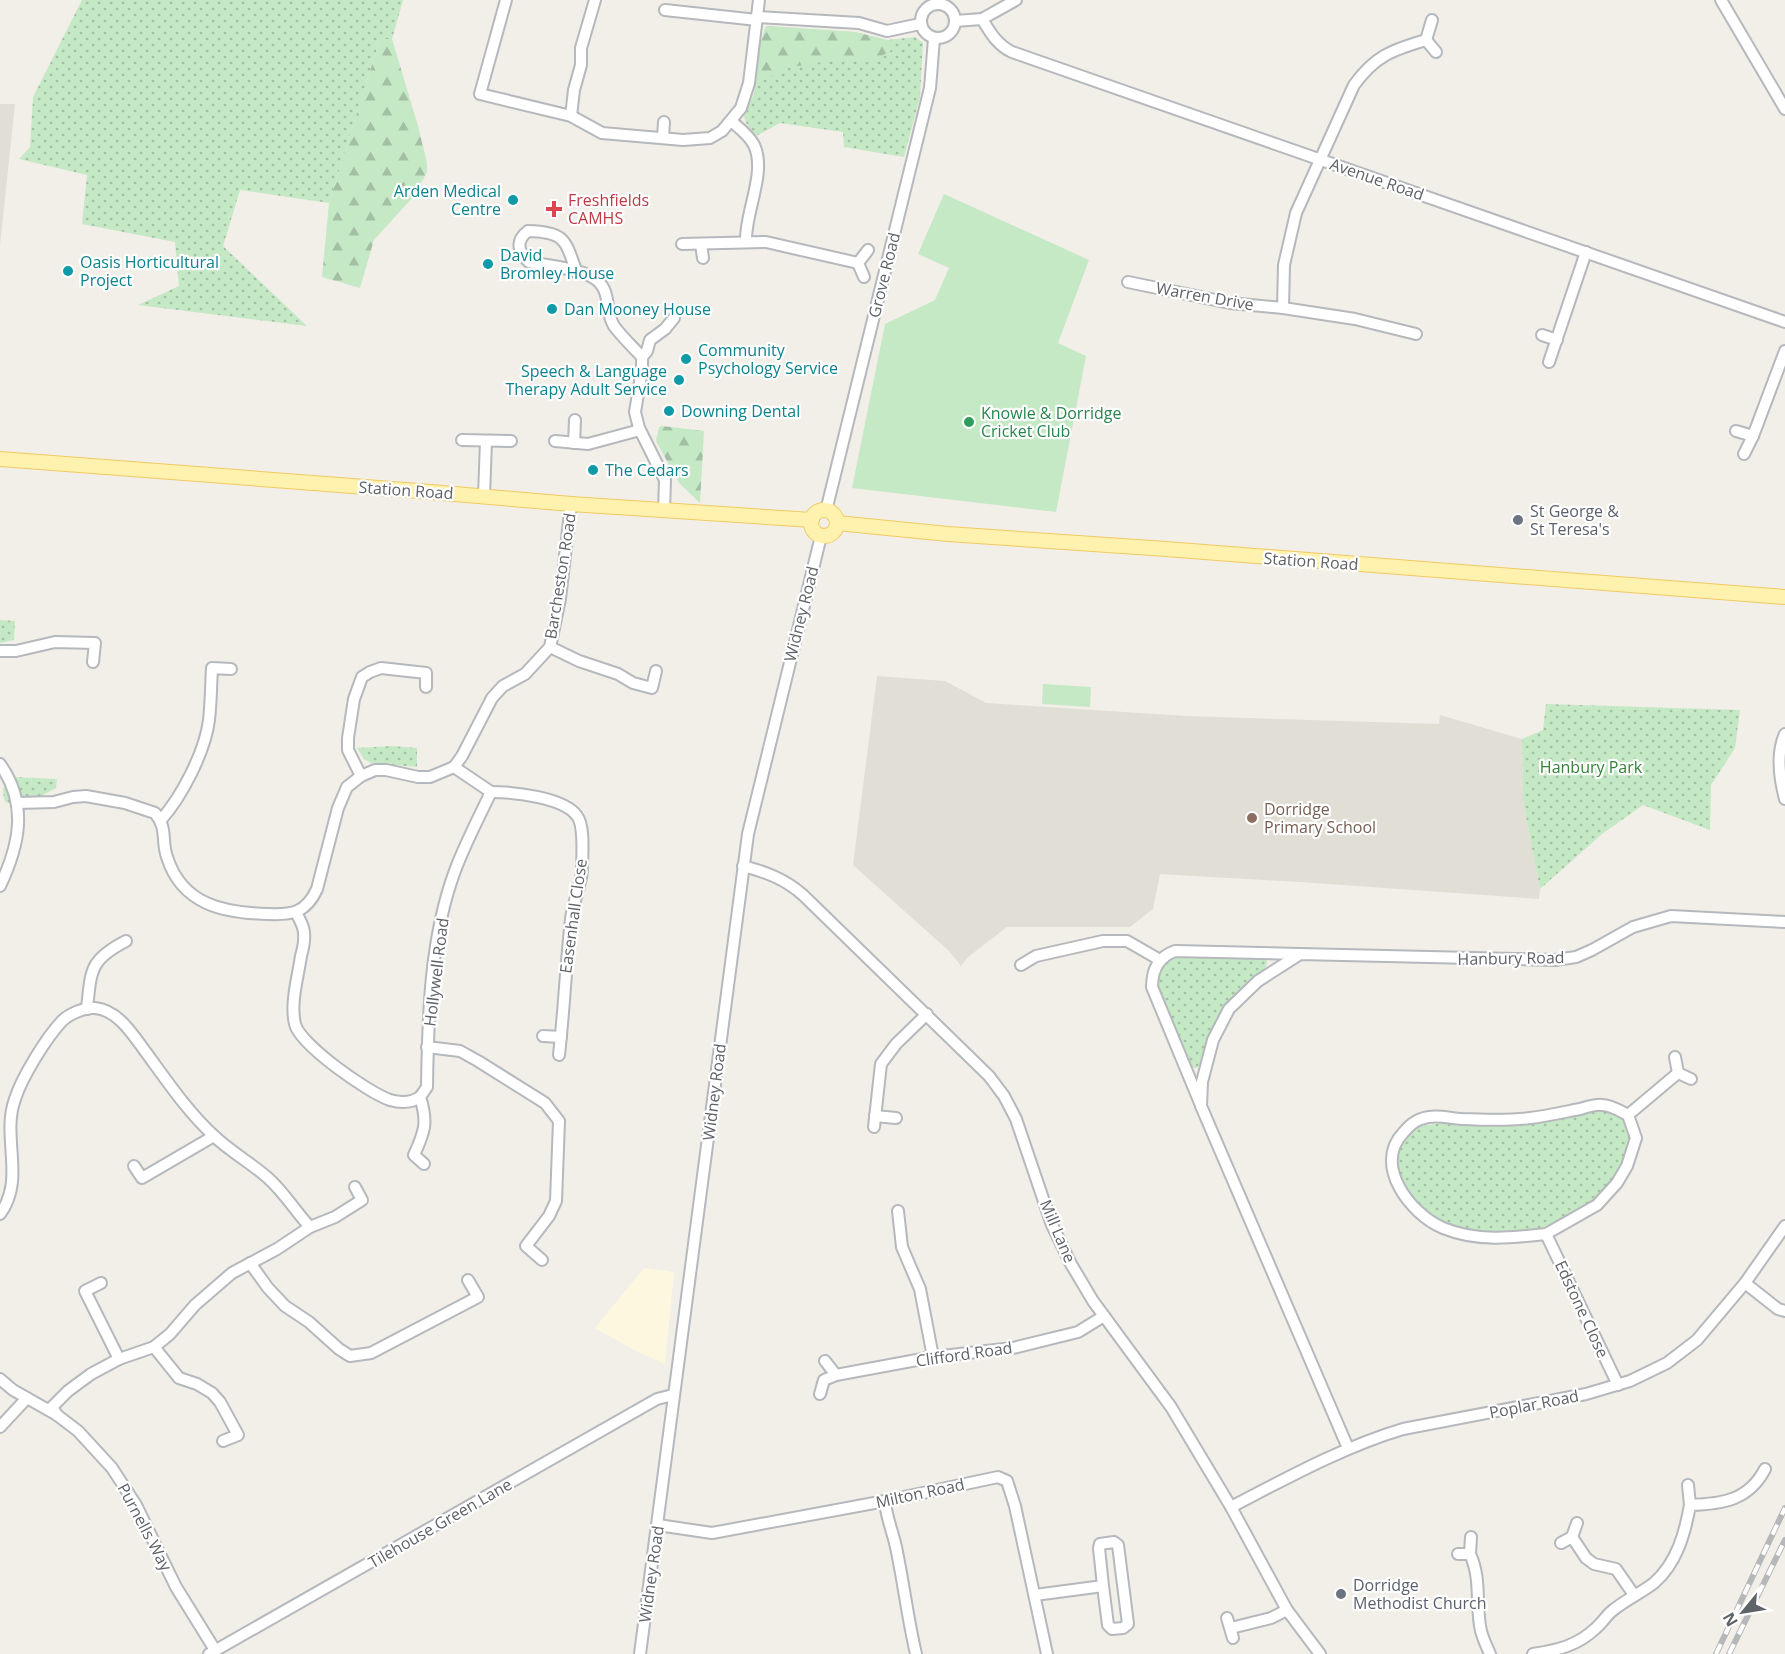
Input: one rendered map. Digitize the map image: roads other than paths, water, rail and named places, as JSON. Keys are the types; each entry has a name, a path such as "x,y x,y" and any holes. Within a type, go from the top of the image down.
{"main road":[{"name":"Station Road","path":"0,459 571,504 812,520"},
{"path":"826,511 832,514 837,523 832,533 821,536 813,530 812,520 816,513 826,511"},
{"name":"Station Road","path":"837,523 948,534 1785,597"}],"street":[{"path":"506,0 480,94 571,116 602,133 682,140 710,138 722,131 741,108 749,83 759,0"},
{"path":"571,116 574,90 582,65 581,48 595,0"},
{"path":"955,21 982,19 1016,0"},
{"path":"1721,0 1785,109"},
{"path":"942,2 953,13 955,26 950,34 941,39 934,39 926,35 920,24 921,18 927,8 942,2"},
{"path":"665,10 757,18 860,23 887,31 920,24"},
{"name":"Avenue Road","path":"982,19 1003,48 1012,52 1785,322"},
{"path":"1426,40 1432,20"},
{"name":"Grove Road","path":"826,511 930,88 934,39"},
{"path":"1283,308 1284,265 1296,213 1354,85 1366,68 1376,60 1402,47 1426,40"},
{"path":"1426,40 1436,52"},
{"path":"731,121 742,130 754,146 757,164 746,241"},
{"path":"663,122 663,137"},
{"path":"577,273 569,247 564,239 541,231 528,231 522,235 518,248 529,262 577,273 591,276 600,283 609,303 610,317 614,325 642,357"},
{"path":"682,244 766,242 858,263"},
{"path":"702,244 703,258"},
{"path":"858,263 868,250"},
{"path":"1549,362 1586,252"},
{"path":"858,263 864,277"},
{"name":"Warren Drive","path":"1128,282 1230,303 1355,319 1416,334"},
{"path":"664,510 665,480 640,430 635,412 642,357 647,351 650,340 665,329 674,318"},
{"path":"1542,335 1557,340"},
{"path":"1744,454 1785,351"},
{"path":"574,443 575,420"},
{"path":"555,441 597,442 640,430"},
{"path":"1736,431 1753,436"},
{"path":"462,440 511,441"},
{"path":"484,496 486,441"},
{"name":"Barcheston Road","path":"454,766 462,756 492,698 503,686 525,674 550,647 560,599 571,504"},
{"name":"Widney Road","path":"640,1654 743,866 751,820 821,536"},
{"path":"0,651 16,651 55,642 95,643 93,662"},
{"name":"Barcheston Road","path":"550,647 579,661 618,674 633,683 652,688 656,671"},
{"path":"361,776 348,750 348,738 354,699 362,677 381,668 426,673 426,687"},
{"path":"161,820 174,806 201,748 209,722 212,669 231,669"},
{"path":"1785,735 1780,744 1781,783 1785,799"},
{"path":"0,764 14,789 17,803 17,839 9,868 0,886"},
{"path":"17,803 54,802 86,796 155,813 164,828 166,854 171,866 185,888 199,900 213,907 259,914 287,915 296,912 313,899 342,797 347,788 361,776 375,770 386,770 418,777 430,777 454,766 491,792"},
{"name":"Easenhall Close","path":"491,792 536,796 571,810 578,816 582,825 582,872 572,915 559,1055"},
{"name":"Hollywell Road","path":"424,1164 414,1155 426,1122 420,1097 427,1087 427,1047 438,934 456,868 491,792"},
{"name":"Mill Lane","path":"743,866 768,873 793,886 927,1014 989,1076 1004,1096 1016,1119 1060,1243 1093,1301 1171,1407 1231,1508 1287,1610 1320,1654"},
{"path":"296,912 305,936 297,980 294,1015 298,1033 307,1044 373,1092 390,1100 404,1102 414,1101 420,1097"},
{"name":"Hanbury Road","path":"1160,960 1175,951 1555,960 1576,957 1633,927 1671,916 1785,922"},
{"path":"109,936 115,946"},
{"path":"87,1009 94,965 104,953 126,941"},
{"path":"1021,965 1036,956 1103,941 1127,941 1160,960 1152,976 1152,987 1348,1448"},
{"path":"1201,1106 1202,1082 1213,1040 1229,1009 1258,981 1300,954"},
{"path":"0,1214 11,1192 14,1176 10,1132 11,1112 15,1098 38,1055 63,1020 69,1015 93,1007 113,1014 128,1029 176,1093 214,1136 269,1179 310,1227"},
{"path":"896,1118 874,1122 881,1064 891,1050 927,1014"},
{"path":"543,1036 561,1038"},
{"path":"427,1047 460,1051 478,1061 545,1103 559,1121 556,1201 549,1216 526,1246 542,1260"},
{"path":"1675,1058 1678,1073"},
{"path":"1678,1073 1691,1079"},
{"path":"1628,1115 1678,1073"},
{"path":"1603,1105 1628,1115 1636,1138 1627,1166 1617,1183 1597,1205 1546,1234 1495,1239 1474,1237 1443,1228 1430,1221 1415,1209 1397,1183 1392,1165 1394,1149 1399,1137 1408,1126 1421,1119 1436,1116 1463,1119 1530,1118 1603,1105"},
{"path":"134,1166 142,1178 214,1136"},
{"path":"57,1415 52,1407 68,1390 119,1359 154,1347 170,1335 195,1305 232,1273 277,1249 310,1227 334,1217 362,1200 355,1187"},
{"path":"898,1210 902,1247 920,1289 933,1357"},
{"name":"Poplar Road","path":"1231,1508 1348,1448 1403,1429 1586,1394 1618,1385 1651,1371 1684,1352 1697,1340 1745,1283 1785,1226"},
{"name":"Edstone Close","path":"1546,1234 1618,1385"},
{"path":"250,1263 268,1288 285,1306 309,1322 350,1356 371,1353 478,1297 468,1280"},
{"path":"101,1283 85,1291 119,1359"},
{"path":"1745,1283 1778,1309 1785,1311"},
{"name":"Clifford Road","path":"836,1375 933,1357 1013,1348 1078,1332 1104,1316"},
{"path":"154,1347 179,1378 205,1388 220,1402 238,1435 223,1442"},
{"path":"820,1394 824,1380 836,1375 825,1360"},
{"name":"Purnells Way","path":"0,1379 57,1415 78,1431 99,1452 136,1505 176,1587 212,1652"},
{"name":"Tilehouse Green Lane","path":"212,1652 657,1399 673,1395"},
{"path":"0,1427 27,1398"},
{"path":"1690,1505 1721,1503 1742,1495 1752,1488 1765,1469"},
{"name":"Milton Road","path":"658,1525 712,1533 885,1501 998,1477 1007,1481 1016,1506 1047,1654"},
{"path":"1533,1654 1573,1650 1611,1612 1634,1594 1654,1583 1676,1555 1686,1530 1690,1505 1688,1485"},
{"path":"885,1501 897,1551 907,1616 916,1654"},
{"path":"1562,1544 1572,1537 1577,1523"},
{"path":"1470,1537 1470,1554 1478,1580 1481,1631 1490,1654"},
{"path":"1572,1537 1586,1558 1594,1564 1616,1569 1634,1594"},
{"path":"1114,1542 1118,1545 1128,1624 1123,1628 1112,1629 1108,1625 1103,1586 1099,1548 1100,1545 1114,1542"},
{"path":"1458,1554 1470,1554"},
{"path":"1035,1595 1103,1586"},
{"path":"1230,1628 1271,1618 1287,1610"}],"railway":[{"path":"1716,1654 1785,1508"},
{"path":"1729,1654 1785,1540"}],"place":[{"name":"Arden Medical Centre","path":"513,200"},
{"name":"Freshfields CAMHS","path":"554,209"},
{"name":"David Bromley House","path":"488,264"},
{"name":"Oasis Horticultural Project","path":"68,271"},
{"name":"Dan Mooney House","path":"552,309"},
{"name":"Community Psychology Service","path":"686,359"},
{"name":"Speech & Language Therapy Adult Service","path":"679,380"},
{"name":"Downing Dental","path":"669,411"},
{"name":"Knowle & Dorridge Cricket Club","path":"969,422"},
{"name":"The Cedars","path":"593,470"},
{"name":"St George & St Teresa's","path":"1518,520"},
{"name":"Dorridge Primary School","path":"1252,818"},
{"name":"Dorridge Methodist Church","path":"1341,1594"}],"park label":[{"name":"Hanbury Park","path":"1591,767"}]}
